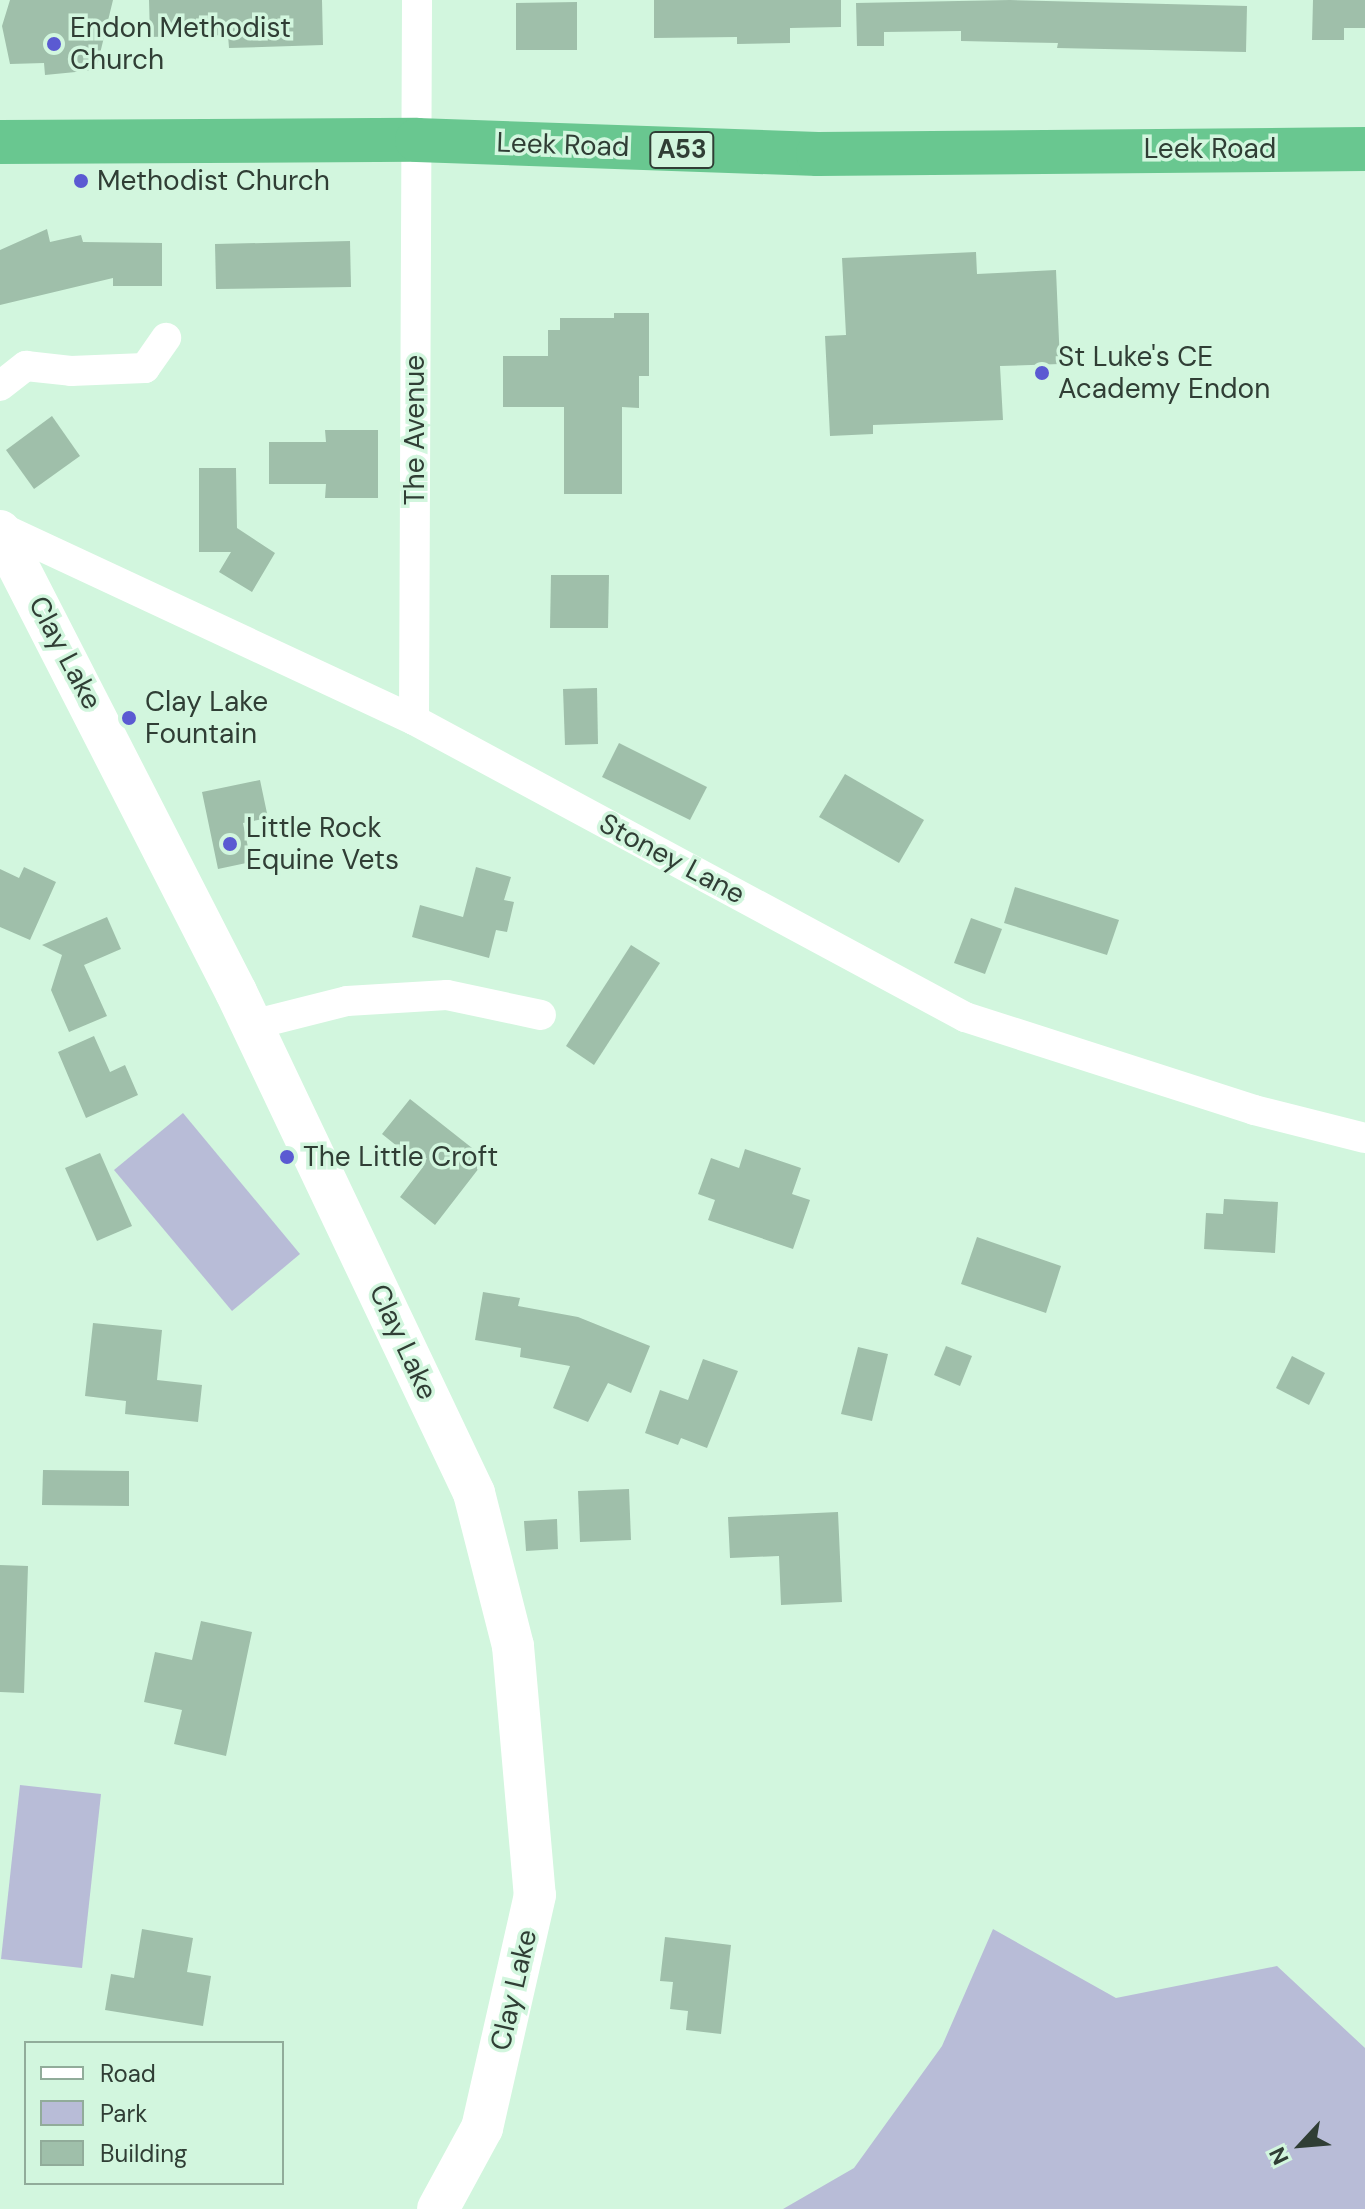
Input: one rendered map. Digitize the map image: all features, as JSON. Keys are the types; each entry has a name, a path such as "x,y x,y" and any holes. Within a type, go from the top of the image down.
{"highway":[{"name":"Leek Road","path":"0,142 417,140 818,154 1365,149"}],"main road":[{"name":"Clay Lake","path":"0,529 122,760 252,1025 474,1493 513,1646 535,1895 482,2128 438,2209"}],"street":[{"name":"The Avenue","path":"414,720 417,0"},
{"path":"0,386 26,366 71,371 145,368 166,338"},
{"name":"Stoney Lane","path":"0,529 414,720 965,1017 1254,1110 1365,1138"},
{"path":"252,1025 347,1001 447,995 541,1015"}],"green space":[{"path":"183,1113 300,1254 232,1311 114,1170"},
{"path":"20,1785 101,1794 82,1968 1,1959"},
{"path":"993,1929 1116,1998 1277,1966 1365,2048 1365,2209 783,2209 854,2168 942,2046"}],"building":[{"name":"Endon Methodist Church","path":"10,0 113,0 96,70 45,75 44,63 10,64 2,26"},
{"path":"149,0 322,0 323,45 229,48 228,35 150,37"},
{"path":"654,0 841,0 841,27 790,28 790,43 737,44 737,37 654,38"},
{"path":"1010,0 1247,6 1246,52 1057,48 1058,43 961,41 961,31 884,32 884,46 857,46 856,3"},
{"path":"1313,0 1365,0 1365,28 1344,28 1344,40 1312,40"},
{"path":"577,2 577,50 516,50 516,3"},
{"path":"47,229 50,242 81,235 83,242 162,243 162,286 113,286 113,278 0,305 0,250"},
{"path":"350,241 351,287 216,289 215,244"},
{"path":"976,252 977,274 1056,270 1060,364 1000,366 1003,420 873,425 873,434 830,436 825,336 846,335 842,258"},
{"path":"614,313 649,313 649,376 639,376 639,408 622,407 622,494 564,494 564,407 503,407 503,356 548,356 548,330 560,330 560,318 614,318"},
{"path":"52,416 80,456 34,489 6,450"},
{"path":"325,430 378,430 378,498 325,498 326,484 269,484 269,442 326,442"},
{"path":"199,468 236,468 237,528 275,553 252,592 219,572 231,552 199,552"},
{"path":"551,575 609,575 608,628 550,628"},
{"path":"597,688 598,744 565,745 563,689"},
{"path":"619,743 707,787 690,820 602,777"},
{"path":"845,774 924,820 899,863 819,817"},
{"name":"Little Rock Equine Vets","path":"260,780 268,818 243,823 251,862 218,869 202,792"},
{"path":"24,867 56,882 30,940 0,927 0,869 19,878"},
{"path":"476,867 511,877 504,900 514,902 507,932 496,930 489,958 412,937 420,905 463,917"},
{"path":"1015,887 1119,920 1107,955 1004,923"},
{"path":"107,917 121,949 84,965 107,1016 69,1032 51,990 62,955 42,945"},
{"path":"971,918 1002,929 985,974 954,963"},
{"path":"631,945 660,963 594,1065 566,1046"},
{"path":"94,1036 110,1072 125,1065 138,1095 86,1118 58,1052"},
{"path":"410,1099 486,1159 435,1225 400,1197 423,1167 382,1134"},
{"path":"745,1149 801,1168 792,1194 810,1200 793,1249 708,1220 715,1200 698,1194 711,1158 739,1168"},
{"path":"100,1153 132,1226 97,1241 65,1168"},
{"path":"1224,1199 1278,1202 1275,1253 1204,1249 1206,1213 1223,1214"},
{"path":"977,1237 1061,1266 1046,1313 961,1284"},
{"path":"483,1292 520,1298 518,1306 578,1317 650,1346 631,1393 608,1383 588,1422 553,1408 570,1366 520,1357 521,1348 475,1340"},
{"path":"93,1323 162,1330 157,1380 202,1385 198,1422 125,1414 126,1401 85,1396"},
{"path":"946,1346 972,1356 960,1386 934,1375"},
{"path":"858,1347 888,1354 872,1421 841,1414"},
{"path":"1292,1356 1325,1373 1309,1405 1276,1388"},
{"path":"703,1359 738,1371 707,1448 681,1438 678,1445 645,1433 660,1390 688,1400"},
{"path":"43,1470 129,1471 129,1506 42,1505"},
{"path":"629,1489 631,1540 580,1542 578,1491"},
{"path":"838,1512 842,1602 781,1605 779,1556 730,1558 728,1517"},
{"path":"557,1519 558,1549 526,1551 524,1521"},
{"path":"0,1565 28,1566 24,1693 0,1692"},
{"path":"201,1621 252,1632 226,1756 174,1744 182,1710 144,1702 155,1652 192,1660"},
{"path":"142,1929 193,1938 187,1972 211,1976 203,2026 105,2010 111,1974 134,1978"},
{"path":"665,1937 731,1945 721,2034 686,2030 688,2011 670,2009 673,1982 660,1981"}],"place":[{"name":"Endon Methodist Church","path":"54,44"},
{"name":"Methodist Church","path":"81,181"},
{"name":"St Luke's CE Academy Endon","path":"1042,373"},
{"name":"Clay Lake Fountain","path":"129,718"},
{"name":"Little Rock Equine Vets","path":"230,844"},
{"name":"The Little Croft","path":"287,1157"}]}
